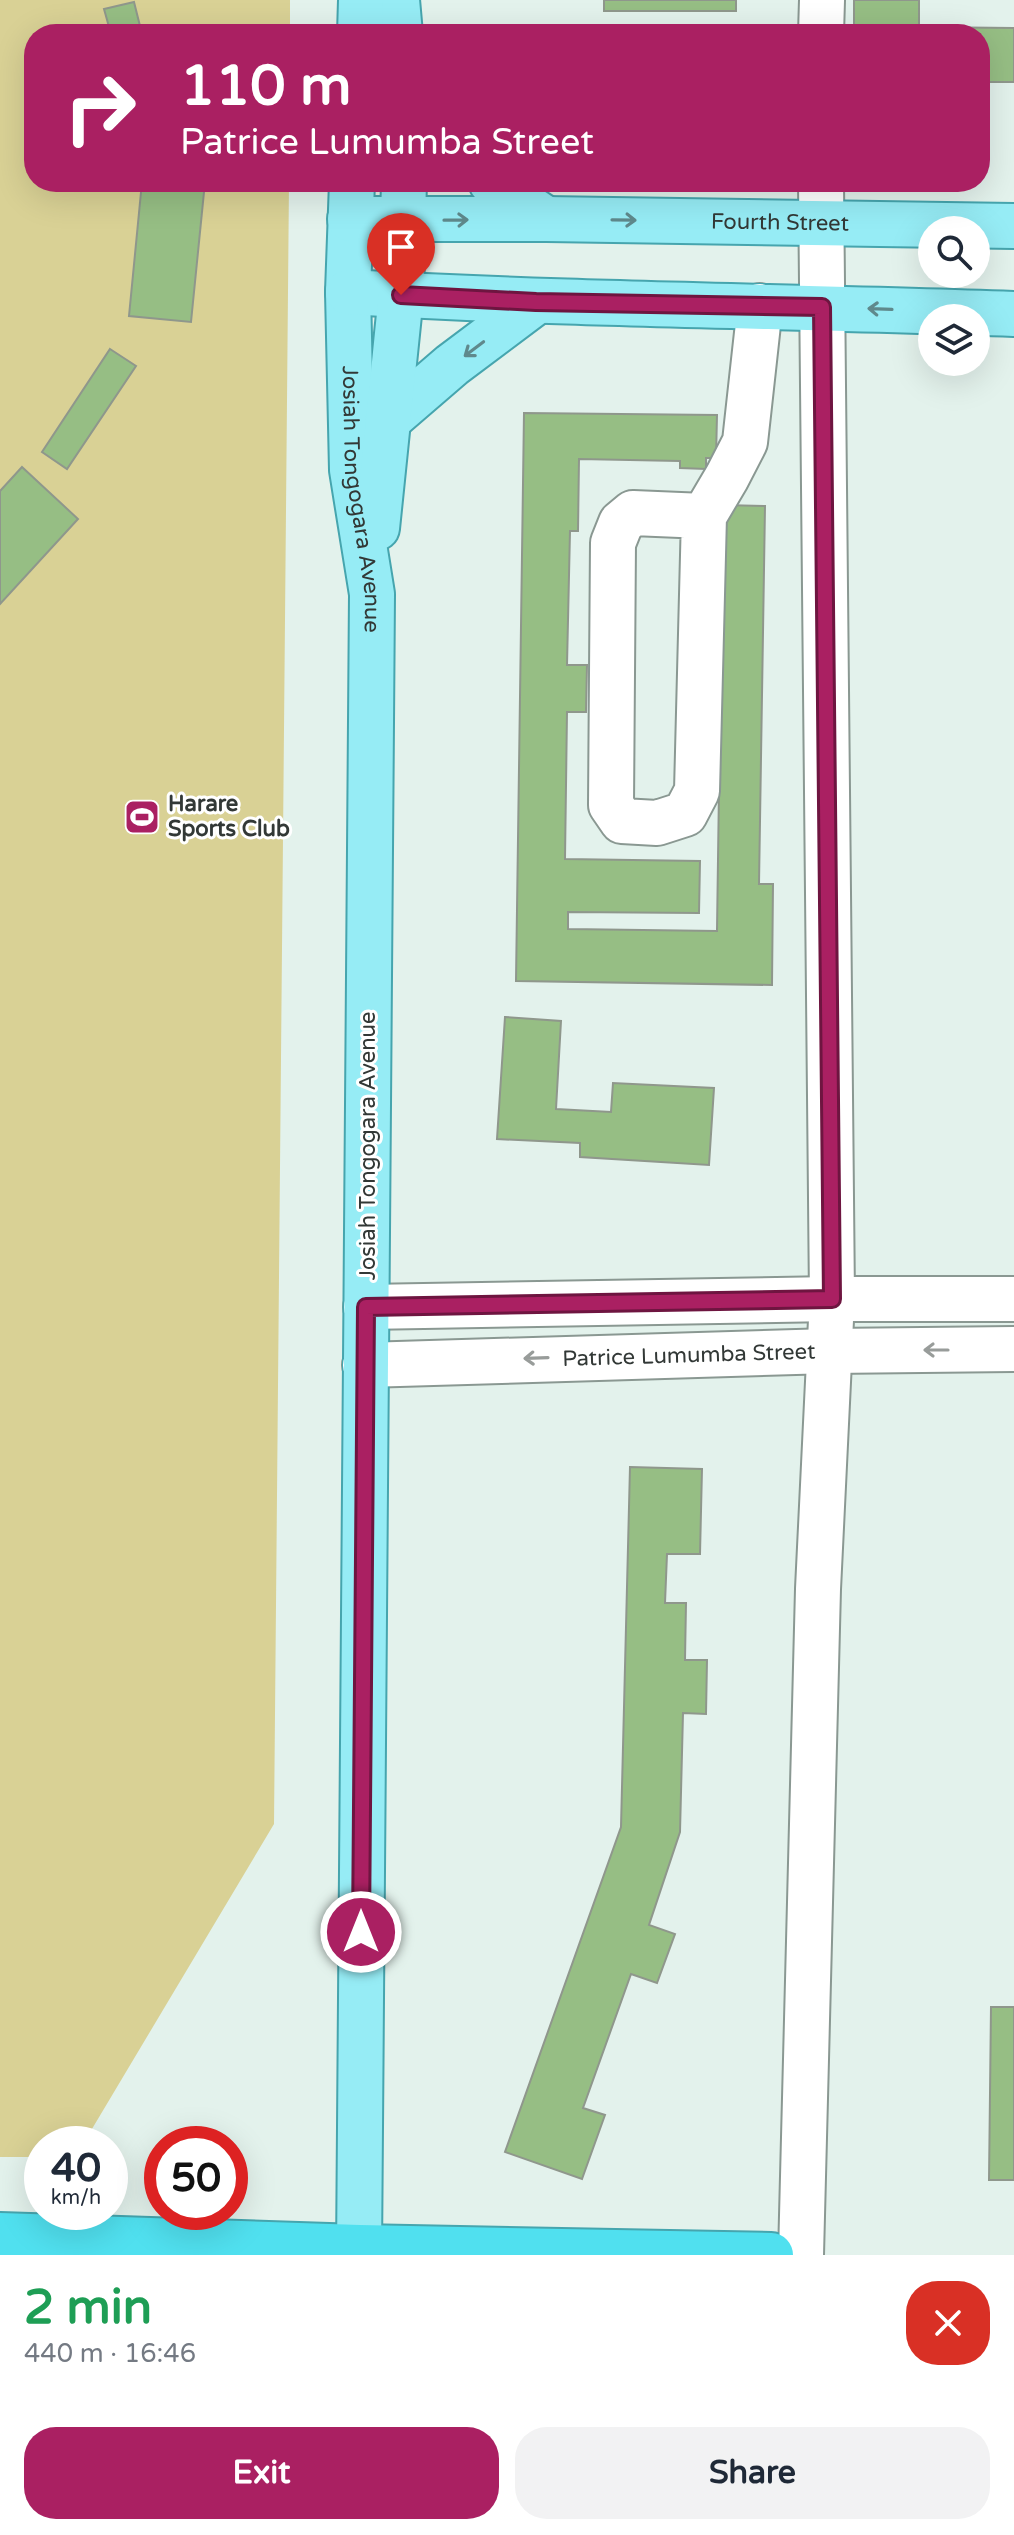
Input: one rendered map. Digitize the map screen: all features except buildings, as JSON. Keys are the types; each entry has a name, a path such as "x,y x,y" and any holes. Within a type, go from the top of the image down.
{"highway":[{"path":"0,2235 359,2251 771,2255"}],"main road":[{"path":"360,24 361,0"},
{"path":"397,0 399,24"},
{"path":"506,192 546,219"},
{"name":"Fourth Street","path":"351,201 404,201 546,219 821,203 1014,226"},
{"name":"Josiah Tongogara Avenue","path":"351,201 348,292 352,470 372,594 359,2251"},
{"path":"372,594 401,295 404,201"},
{"path":"348,292 536,302 1014,314"},
{"path":"387,421 452,365 536,302"}],"street":[{"path":"821,24 822,0"},
{"path":"801,2255 818,1589 832,1299 821,203"},
{"path":"704,516 633,513 621,523 613,543 611,805 622,821 657,823 685,814 697,791 704,516 745,442 760,306"},
{"path":"366,1307 1014,1299"},
{"name":"Patrice Lumumba Street","path":"365,1365 830,1351 1014,1349"}],"shaded area":[{"name":"Harare Sports Club","path":"0,0 290,0 290,24 24,24 24,192 289,192 274,1824 94,2126 24,2126 24,2157 0,2157"}],"place":[{"name":"Harare Sports Club","path":"142,817"}],"route":[{"path":"361,1932 366,1307 832,1299 822,307 536,302 401,295"}]}
